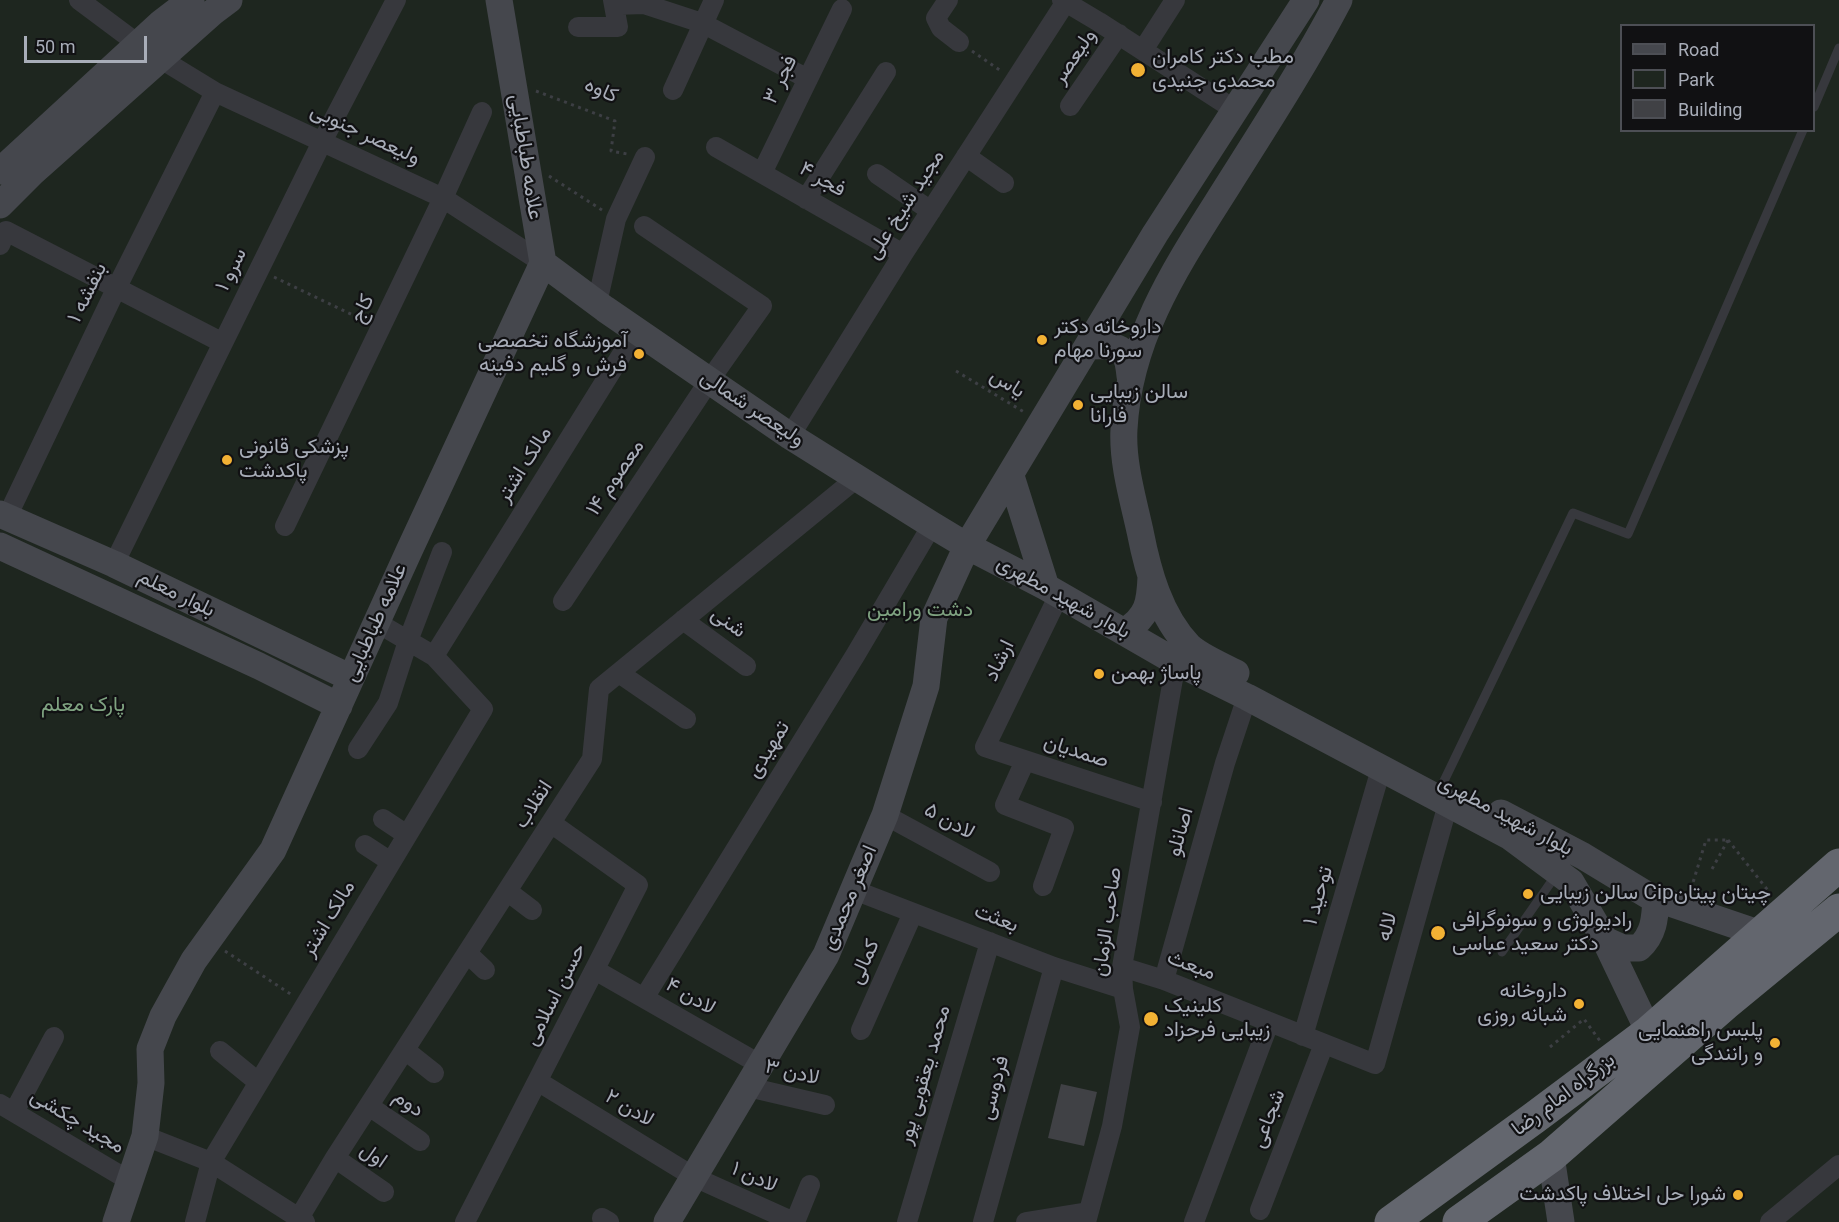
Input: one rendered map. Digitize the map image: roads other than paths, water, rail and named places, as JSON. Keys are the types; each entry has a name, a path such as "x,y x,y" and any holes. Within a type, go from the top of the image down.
{"highway":[{"name":"بزرگراه امام رضا","path":"1391,1222 1649,1032 1839,865"},
{"name":"بزرگراه امام رضا","path":"1459,1222 1551,1156 1725,1004 1839,910"}],"street":[{"path":"79,0 138,44"},
{"path":"0,171 161,23 191,0"},
{"path":"0,204 32,173 229,0"},
{"name":"سرو ۱","path":"114,564 322,141 396,0"},
{"name":"علامه طباطبایی","path":"116,1222 146,1136 151,1083 150,1049 163,1016 194,960 273,850 543,263 499,0"},
{"path":"673,90 714,0"},
{"path":"948,0 936,18 941,28 959,42"},
{"path":"1143,50 1175,0"},
{"path":"968,546 1090,346 1155,234 1306,0"},
{"name":"بلوار شهید مطهری","path":"1339,0 1311,53 1170,276 1130,375 1123,431 1133,502 1151,576 1168,618 1190,648 1446,793 1571,882 1605,940 1649,1032"},
{"path":"1065,1 1235,110"},
{"name":"مجید شیخ علی","path":"790,436 930,211 1065,1"},
{"path":"578,27 618,27 614,3 644,4 702,23 808,79"},
{"name":"فجر ۳","path":"762,173 843,9"},
{"name":"ولیعصر","path":"1070,106 1119,34"},
{"name":"ولیعصر جنوبی","path":"161,59 215,92 443,198 543,263"},
{"path":"806,199 886,72"},
{"name":"بنفشه ۱","path":"2,522 215,92"},
{"name":"کاج","path":"285,526 482,112"},
{"name":"فجر ۴","path":"717,147 903,254"},
{"path":"966,156 1004,183"},
{"path":"597,303 616,219 645,157"},
{"path":"877,174 930,211"},
{"name":"۱۴ معصوم","path":"563,601 709,381 762,306 644,226"},
{"path":"3,238 116,289 223,343"},
{"name":"ولیعصر شمالی","path":"543,263 790,436 968,546"},
{"path":"1110,311 1111,333 1126,340 1145,335"},
{"name":"مالک اشتر","path":"434,656 637,330"},
{"path":"1090,346 1114,346 1122,349 1129,359 1130,375"},
{"path":"1011,476 1053,591"},
{"name":"انقلاب","path":"302,1220 335,1158 592,759 599,689 858,477"},
{"name":"بلوار معلم","path":"2,522 114,564 351,678"},
{"name":"تمهیدی","path":"644,998 856,654 932,525"},
{"name":"بلوار معلم","path":"0,546 259,666 339,706"},
{"name":"بلوار شهید مطهری","path":"968,546 1053,591 1176,662 1247,697 1381,769 1446,793 1583,856 1649,896 1761,934"},
{"name":"اصغر محمدی","path":"667,1222 826,955 885,815 926,686 934,618 968,546"},
{"path":"357,749 388,703 408,641 442,552"},
{"path":"99,592 114,564"},
{"path":"1125,632 1137,624 1143,616 1150,595 1151,576"},
{"name":"ارشاد","path":"984,747 1053,591"},
{"name":"شنی","path":"683,620 746,666"},
{"name":"مالک اشتر","path":"195,1222 211,1162 483,709 434,656 376,622"},
{"name":"صاحب الزمان","path":"1087,1217 1113,1126 1130,1026 1123,989 1122,967 1176,662"},
{"path":"619,673 686,719"},
{"name":"اصانلو","path":"1164,980 1225,763 1247,697"},
{"name":"صمدیان","path":"984,747 1152,802"},
{"path":"1025,761 1005,805 1064,828 1043,886"},
{"name":"توحید ۱","path":"1303,1036 1381,769"},
{"name":"لاله","path":"1375,1064 1446,793"},
{"name":"لادن ۵","path":"885,815 990,872"},
{"path":"383,819 407,835"},
{"name":"حسن اسلامی","path":"465,1222 539,1082 638,885 551,823"},
{"path":"365,845 391,862"},
{"name":"بعثت","path":"854,890 1054,967 1123,989"},
{"path":"507,891 532,910"},
{"path":"1605,940 1623,948 1639,948 1650,935 1655,922 1656,898"},
{"name":"کمالی","path":"861,1030 913,913"},
{"name":"محمد یعقوبی پور","path":"907,1222 990,942"},
{"path":"467,953 485,970"},
{"name":"فردوسی","path":"983,1222 1054,967"},
{"name":"مبعث","path":"1122,967 1164,980 1375,1064"},
{"name":"لادن ۴","path":"595,970 644,998 754,1076"},
{"path":"1194,1222 1269,1023"},
{"path":"7,1108 54,1037"},
{"name":"شجاعی","path":"1260,1210 1324,1044"},
{"path":"405,1050 434,1072"},
{"path":"220,1051 258,1083"},
{"name":"لادن ۳","path":"754,1076 825,1105"},
{"name":"لادن ۲","path":"539,1082 694,1177"},
{"name":"دوم","path":"369,1106 420,1142"},
{"name":"مجید چکشی","path":"7,1108 130,1181"},
{"path":"146,1136 211,1162 302,1220"},
{"path":"1551,1156 1561,1222"},
{"name":"اول","path":"335,1158 384,1192"},
{"path":"1770,1222 1839,1166"},
{"name":"لادن ۱","path":"694,1177 795,1222 810,1185"},
{"path":"1026,1222 1087,1217"}],"lane":[{"path":"1815,105 1839,48"},
{"path":"1446,793 1573,513 1628,534 1802,132"},
{"path":"1502,952 1558,872"}],"place":[{"name":"مطب دکتر کامران محمدی جنیدی","path":"1138,70"},
{"name":"داروخانه دکتر سورنا مهام","path":"1042,340"},
{"name":"آموزشگاه تخصصی فرش و گلیم دفینه","path":"639,354"},
{"name":"سالن زیبایی فارانا","path":"1078,405"},
{"name":"پزشکی قانونی پاکدشت","path":"227,460"},
{"name":"پاساژ بهمن","path":"1099,674"},
{"name":"سالن زیبایی Cipچیتان پیتان","path":"1528,894"},
{"name":"رادیولوژی و سونوگرافی دکتر سعید عباسی","path":"1438,933"},
{"name":"داروخانه شبانه روزی","path":"1579,1004"},
{"name":"کلینیک زیبایی فرحزاد","path":"1151,1019"},
{"name":"پلیس راهنمایی و رانندگی","path":"1775,1043"},
{"name":"شورا حل اختلاف پاکدشت","path":"1738,1195"}],"park label":[{"name":"دشت ورامین","path":"920,611"},
{"name":"پارک معلم","path":"83,706"}]}
